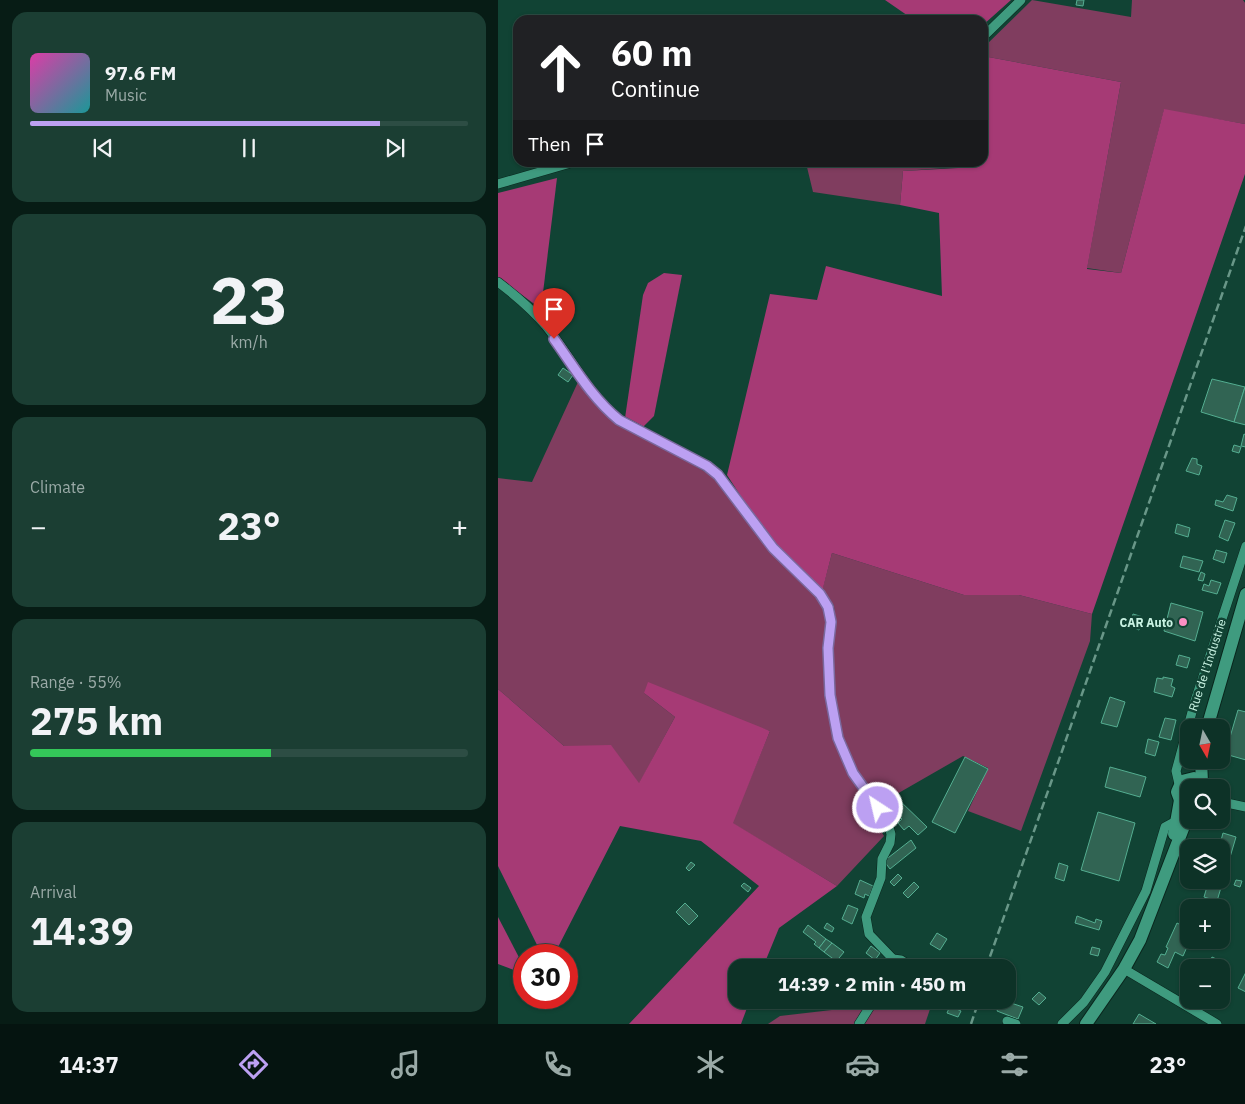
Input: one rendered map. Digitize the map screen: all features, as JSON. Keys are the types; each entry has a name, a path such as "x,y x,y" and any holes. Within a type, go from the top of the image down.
{"main road":[{"name":"Rue de l'Industrie","path":"1210,719 1246,594"},
{"path":"1163,878 1180,815"},
{"path":"1086,1024 1124,969 1140,940 1183,829"}],"street":[{"path":"988,32 1021,0"},
{"path":"498,184 557,167"},
{"path":"498,282 527,305 546,326 590,389 608,411 619,420 707,466 718,475 773,548 820,594 828,607 831,616 828,648 830,695 838,738 853,773 888,824 891,834 890,843 882,858 881,878 866,917 869,934 889,959"},
{"name":"Rue de l'Industrie","path":"1182,779 1176,771 1195,700 1246,546"},
{"path":"1230,802 1234,804"},
{"path":"1230,803 1246,807"},
{"path":"1062,1024 1084,1002 1105,972 1146,891 1165,827 1178,820"},
{"path":"1124,969 1217,1024"},
{"path":"859,1024 868,1009"}],"shaded area":[{"path":"885,0 1011,0 988,21 988,15 907,15"},
{"path":"1032,0 1131,17 1132,0 1243,0 1246,4 1245,124 1164,110 1121,273 1087,268 1121,82 988,57 988,43"},
{"path":"988,57 1121,82 1087,269 1121,273 1164,109 1245,124 1245,174 1092,614 1019,595 964,595 832,553 822,592 763,530 727,475 770,294 817,300 826,266 942,296 939,213 900,205 903,171 988,167"},
{"path":"807,167 959,167 903,171 900,205 813,192"},
{"path":"557,178 541,309 498,277 498,193"},
{"path":"664,273 682,275 654,416 643,427 625,418 643,295 648,283"},
{"path":"578,382 603,413 709,474 822,591 832,553 964,595 1019,595 1092,614 1090,641 1021,831 968,811 988,768 963,756 869,810 884,836 837,886 732,823 770,731 644,693 675,717 639,784 611,746 564,746 498,689 498,478 532,482"},
{"path":"648,682 770,731 733,823 837,886 779,928 766,959 728,959 728,1009 747,1009 741,1024 629,1024 759,886 701,841 620,826 560,944 537,944 498,866 498,689 564,746 611,745 639,783 675,717 644,693"},
{"path":"498,917 513,946 513,970 498,964"},
{"path":"840,1009 930,1009 925,1024 768,1024 780,1016"}],"building":[{"path":"1077,0 1084,0 1083,6 1076,5"},
{"path":"563,368 573,375 568,382 558,375"},
{"path":"1212,379 1245,387 1234,422 1201,412"},
{"path":"1246,387 1246,425 1234,422"},
{"path":"1244,434 1246,435 1246,447 1241,446"},
{"path":"1234,445 1241,447 1239,453 1232,451"},
{"path":"1192,458 1197,459 1197,464 1202,466 1199,475 1186,471"},
{"path":"1227,495 1237,498 1233,511 1215,505 1216,500 1223,502"},
{"path":"1225,520 1235,523 1228,541 1219,537"},
{"path":"1177,524 1190,528 1188,537 1175,533"},
{"path":"1216,550 1227,553 1224,563 1213,559"},
{"path":"1183,556 1203,561 1199,572 1180,567"},
{"path":"1201,572 1205,574 1203,581 1198,580"},
{"path":"1211,580 1221,583 1217,594 1202,590 1204,584 1209,586"},
{"name":"CAR Auto","path":"1171,603 1203,612 1195,641 1164,631"},
{"path":"1133,614 1143,617 1139,630 1129,626"},
{"path":"1179,655 1190,658 1187,668 1176,665"},
{"path":"1163,677 1173,679 1171,686 1175,688 1172,697 1154,692 1157,678 1163,679"},
{"path":"1110,697 1125,702 1117,727 1101,723"},
{"path":"1238,710 1246,712 1246,760 1230,755 1230,737"},
{"path":"1165,718 1176,720 1171,740 1159,737"},
{"path":"1148,739 1159,742 1155,756 1145,753"},
{"path":"965,757 988,769 955,833 932,822"},
{"path":"1110,767 1146,777 1140,797 1105,787"},
{"path":"898,799 927,827 918,835 909,826 904,830 898,823 902,819 890,808"},
{"path":"1098,812 1135,823 1119,881 1081,870"},
{"path":"1223,833 1236,837 1230,857 1230,839 1221,839"},
{"path":"911,840 916,848 890,869 884,861"},
{"path":"691,862 695,865 689,871 686,868"},
{"path":"1059,863 1068,866 1064,881 1055,878"},
{"path":"898,874 902,878 894,886 890,882"},
{"path":"860,880 873,886 869,896 865,894 864,898 855,894"},
{"path":"1236,880 1242,881 1240,887 1234,885"},
{"path":"914,882 919,887 908,898 903,893"},
{"path":"744,883 751,888 748,892 741,886"},
{"path":"1206,889 1221,889 1218,899 1204,897"},
{"path":"685,903 698,916 689,925 676,912"},
{"path":"848,905 858,909 852,924 842,919"},
{"path":"1077,916 1095,923 1096,919 1102,921 1099,930 1075,923"},
{"path":"827,923 834,928 832,932 824,928"},
{"path":"1177,923 1180,924 1180,949 1186,949 1183,956 1175,952 1168,968 1157,962 1161,954 1165,955 1168,948 1166,947"},
{"path":"808,925 826,939 819,948 814,944 816,942 803,932"},
{"path":"937,933 947,939 940,950 930,944"},
{"path":"826,939 832,943 824,952 819,948"},
{"path":"832,943 844,952 840,959 833,959 824,952"},
{"path":"871,946 880,953 874,959 866,953"},
{"path":"1092,947 1100,949 1098,956 1090,954"},
{"path":"1246,972 1246,992 1238,988"},
{"path":"1039,992 1046,998 1039,1005 1032,999"},
{"path":"1016,1005 1023,1007 1018,1019 997,1011 998,1009 1016,1009"},
{"path":"949,1009 961,1011 958,1017 947,1013"},
{"path":"1139,1014 1156,1024 1133,1024"}],"railway":[{"path":"989,959 1246,226"},
{"path":"971,1024 976,1009"}],"place":[{"name":"CAR Auto","path":"1183,622"}],"route":[{"path":"554,339 608,411 619,420 707,466 718,475 742,505 756,528 773,548 820,594 831,616 828,637 830,695 838,738 853,773 878,808"}]}
